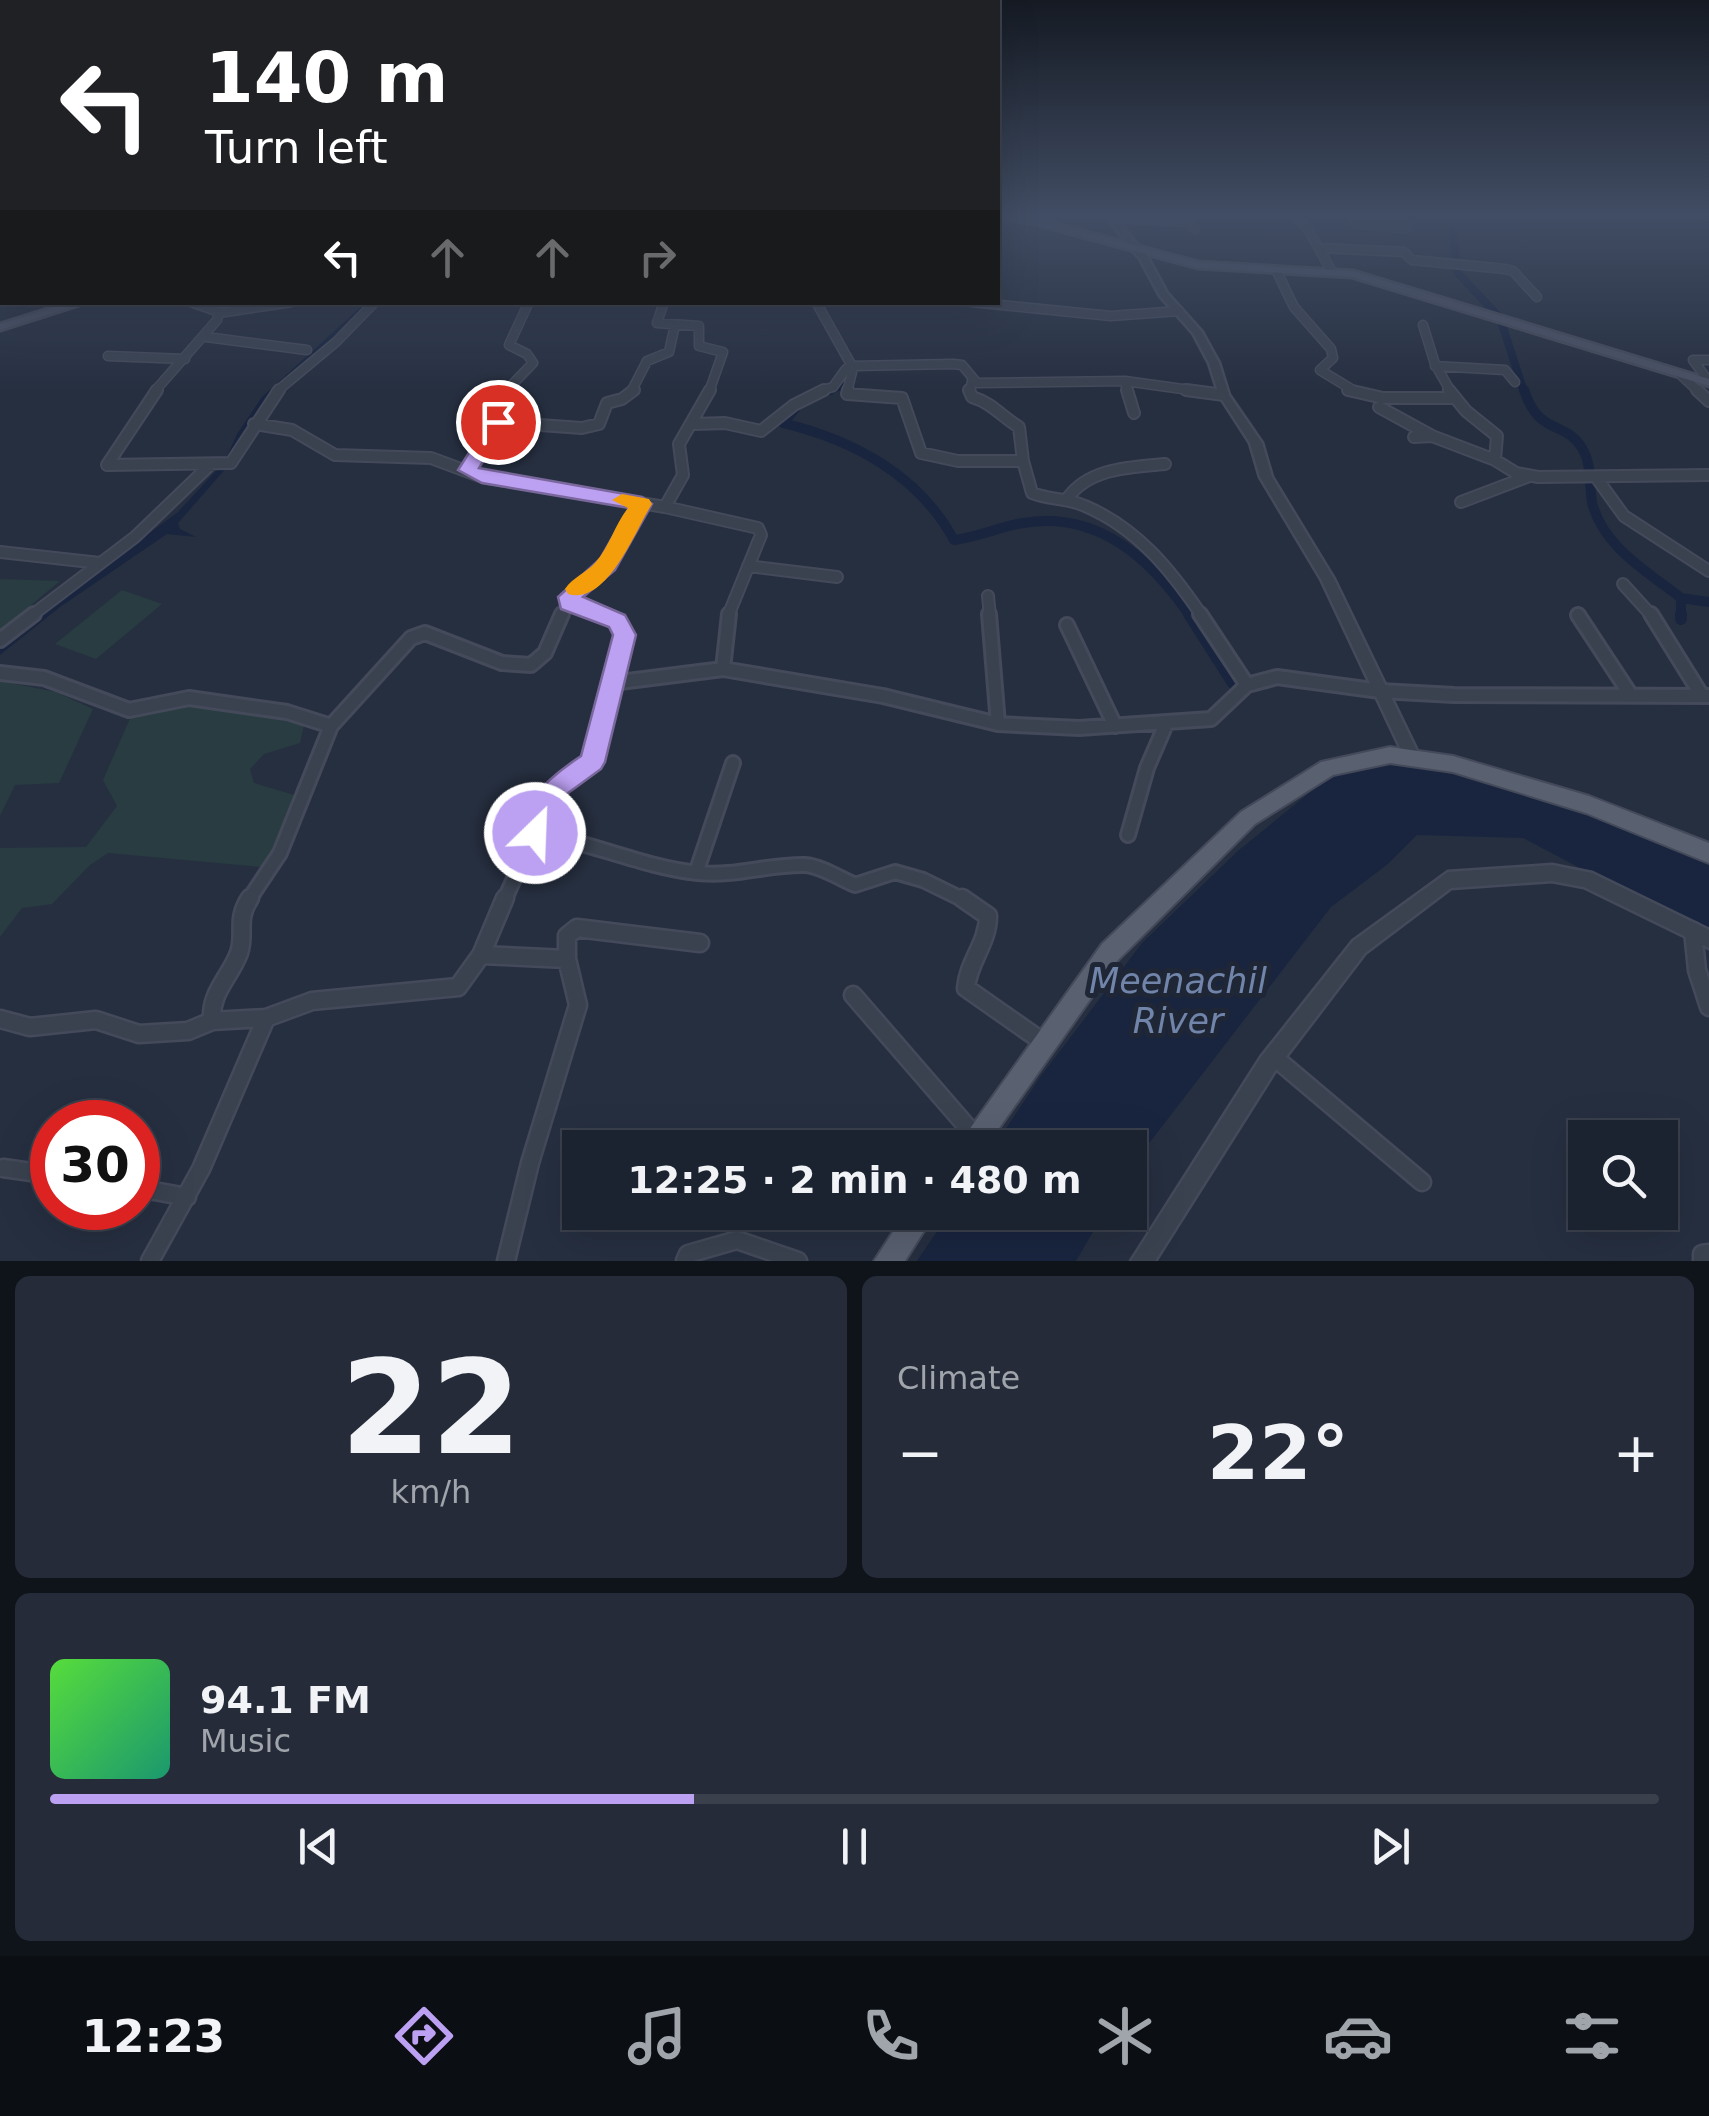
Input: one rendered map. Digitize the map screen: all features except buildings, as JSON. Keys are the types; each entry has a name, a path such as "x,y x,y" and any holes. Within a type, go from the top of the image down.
{"main road":[{"path":"1338,273 1362,276 1709,382"},
{"path":"0,328 74,305"},
{"path":"981,1130 1110,952 1263,806 1346,762 1411,756 1527,785 1709,853"},
{"path":"888,1261 910,1230"}],"street":[{"path":"1151,273 1214,362 1224,395 1256,443 1266,476 1327,579 1411,756"},
{"path":"1277,273 1298,312 1318,328 1330,346 1333,358 1320,370 1326,376 1363,396 1455,398"},
{"path":"1516,273 1537,297"},
{"path":"199,305 219,313 272,305"},
{"path":"0,640 165,512 218,465 273,395 336,342 372,305"},
{"path":"468,470 498,422 504,394 533,362 527,354 509,346 528,305"},
{"path":"663,305 658,323 696,325 700,329 699,346 723,352 715,384 679,444 682,475 665,507"},
{"path":"818,305 850,368 847,394 902,398 921,453 971,462 1022,461"},
{"path":"1000,305 1111,316 1179,311"},
{"path":"218,465 107,464 145,402 206,337 219,313"},
{"path":"1423,324 1435,366 1455,398 1478,422 1493,428 1500,440 1495,460"},
{"path":"498,422 582,428 599,424 607,403 625,399 644,378 647,361 670,352 675,325"},
{"path":"206,337 307,350"},
{"path":"108,356 185,358"},
{"path":"1709,360 1693,360 1709,382"},
{"path":"694,424 725,423 761,431 789,404 833,387 850,368 962,365 972,381 993,384 1125,382 1224,395"},
{"path":"1435,366 1504,370 1515,382"},
{"path":"1681,376 1709,401"},
{"path":"972,381 972,397 992,403 1000,415 1020,427 1022,461 1032,492 1042,498 1067,499 1085,505 1134,534 1159,558 1247,685"},
{"path":"1125,382 1134,413"},
{"path":"1379,407 1432,436 1527,477 1559,480 1709,475"},
{"path":"254,424 292,430 335,455 430,458 497,480 665,507 758,528 761,535 728,617 723,669"},
{"path":"1414,437 1432,436"},
{"path":"1067,499 1072,489 1084,482 1119,470 1165,464"},
{"path":"1461,502 1527,477"},
{"path":"1593,478 1624,516 1709,571"},
{"path":"212,1021 211,1002 240,951 240,914 280,853 331,726 418,633 431,634 504,664 526,667 543,657 578,586 607,564 642,504"},
{"path":"0,552 100,564"},
{"path":"748,566 837,577"},
{"path":"1623,584 1644,603 1706,696"},
{"path":"988,596 998,724"},
{"path":"0,1020 30,1027 96,1020 139,1034 188,1031 212,1021 266,1018 323,999 458,988 481,955 535,833 536,821 555,788 592,762 624,630 617,621 598,611 569,604"},
{"path":"1578,614 1630,694"},
{"path":"1067,625 1115,726"},
{"path":"612,682 723,669 883,696 998,724 1115,726 1210,719 1247,685 1278,677 1380,691 1454,695 1706,696"},
{"path":"0,673 44,678 129,710 189,698 287,712 331,726"},
{"path":"1128,835 1147,768 1166,724"},
{"path":"696,873 733,764"},
{"path":"535,833 580,840 623,857 696,873 734,875 808,865 855,884 886,872 899,872 973,904 988,916 990,927 965,977 966,988 1043,1042"},
{"path":"1144,1260 1274,1057 1359,947 1448,880 1552,873 1586,880 1701,935 1697,970 1709,1008"},
{"path":"506,1261 530,1163 578,1006 567,959 567,936 577,928 700,944"},
{"path":"481,955 567,959"},
{"path":"853,995 963,1130"},
{"path":"150,1261 187,1197 266,1018"},
{"path":"1274,1057 1422,1182"},
{"path":"3,1168 30,1172"},
{"path":"160,1192 187,1197"},
{"path":"685,1261 688,1254 737,1240 798,1261"},
{"path":"1702,1261 1702,1254 1709,1253"}],"green space":[{"path":"0,579 60,581 0,631"},
{"path":"122,590 162,604 96,659 55,644"},
{"path":"0,681 56,692 93,709 59,783 15,785 0,816"},
{"path":"179,704 215,705 304,725 300,743 264,754 250,769 254,783 294,795 276,845 261,867 108,853 90,865 52,904 22,908 0,937 0,848 86,847 117,806 103,780 132,714"}],"water":[{"path":"363,305 372,305 275,391 228,466 178,523 180,529 196,537 167,534 60,607 0,655 0,643 178,512 225,461 237,434 262,397"},
{"name":"Meenachil River","path":"1395,756 1546,796 1709,863 1709,936 1523,838 1417,835 1388,864 1331,907 1147,1146 1147,1130 1005,1130 1142,943 1239,850 1341,767"},
{"path":"938,1230 1094,1230 1076,1261 917,1261"}],"waterway":[{"path":"1458,273 1499,317"},
{"path":"1502,324 1524,392"},
{"path":"830,390 822,392 839,387 848,375 847,367"},
{"path":"1524,390 1537,415 1575,439 1582,448 1589,467 1592,502 1605,532 1628,557 1681,598"},
{"path":"797,406 783,423 834,439 882,464 922,497 954,540 1023,523 1075,524 1099,532 1140,558 1190,616"},
{"path":"1681,598 1709,602"},
{"path":"1681,598 1681,619"},
{"path":"1189,614 1233,683"}],"slow traffic":[{"path":"576,589 607,564 624,540 628,522 642,504 622,500"}],"route":[{"path":"498,422 468,470 482,477 642,504 628,522 624,540 607,564 569,597 569,604 578,603 617,621 624,635 592,762 555,788 536,821 535,833"}]}
